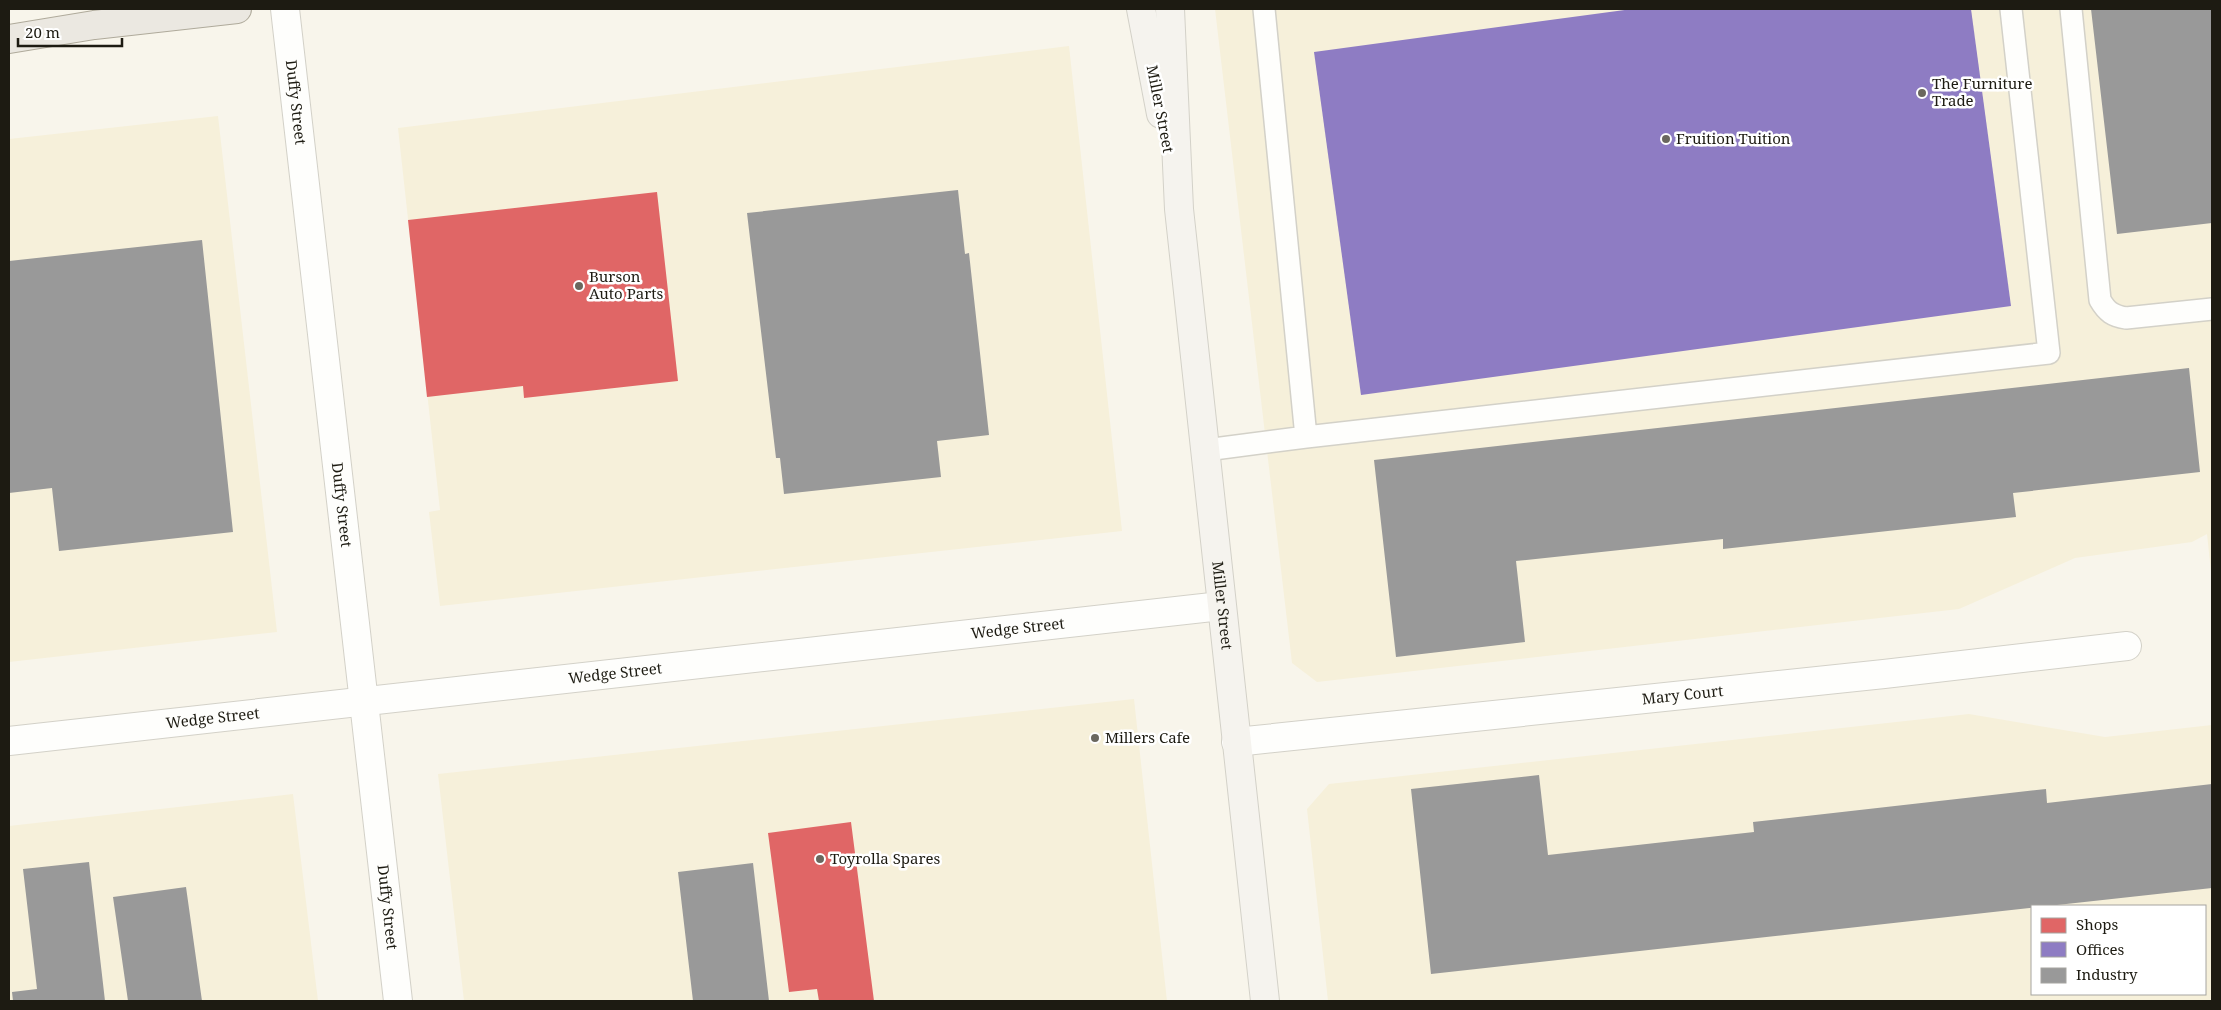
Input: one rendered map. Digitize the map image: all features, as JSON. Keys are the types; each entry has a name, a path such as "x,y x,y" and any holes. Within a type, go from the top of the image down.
{"main road":[{"path":"9,39 94,25 237,9"}],"street":[{"name":"Duffy Street","path":"285,9 398,1001"},
{"name":"Miller Street","path":"1140,9 1179,209"},
{"name":"Miller Street","path":"1170,9 1179,209 1265,1001"},
{"name":"Wedge Street","path":"9,741 1222,606"},
{"name":"Mary Court","path":"1236,742 1884,674 2128,646"}],"lane":[{"path":"1264,9 1306,437"},
{"path":"1206,450 1306,437 2049,354 2012,9"},
{"path":"2072,9 2100,300 2105,309 2114,316 2126,318 2212,309"}],"shaded area":[{"path":"1215,9 2212,9 2212,581 2207,534 2192,542 2075,558 1959,609 1317,682 1292,663"},
{"path":"1069,46 1122,531 440,606 429,512 440,510 398,128"},
{"path":"218,116 277,632 9,662 9,139"},
{"path":"1134,699 1167,1001 464,1001 438,774"},
{"path":"1969,714 2105,737 2212,725 2212,1001 1328,1001 1307,809 1329,784"},
{"path":"293,794 318,1001 9,1001 9,826"}],"building: Shops":[{"path":"657,192 678,381 524,398 523,386 427,397 408,220"},
{"path":"851,822 874,1001 819,1001 817,989 789,992 768,833"}],"building: Offices":[{"path":"1632,9 1971,9 2011,306 1361,395 1314,52"}],"building: Industry":[{"path":"2091,9 2212,9 2212,223 2117,234"},
{"path":"958,190 965,254 969,253 989,435 937,441 941,477 784,494 780,458 776,458 747,213"},
{"path":"202,240 233,532 59,551 52,488 9,493 9,261"},
{"path":"2189,368 2200,472 2013,493 2016,517 1723,549 1723,539 1516,561 1525,642 1396,657 1374,460"},
{"path":"1539,775 1548,855 1754,832 1753,822 2046,789 2047,803 2212,784 2212,888 2058,905 2031,905 2031,908 1431,974 1411,789"},
{"path":"89,862 105,1001 13,1001 12,992 37,989 23,869"},
{"path":"753,863 769,1001 693,1001 678,872"},
{"path":"186,887 202,1001 128,1001 113,897"}],"place":[{"name":"The Furniture Trade","path":"1922,93"},
{"name":"Fruition Tuition","path":"1666,139"},
{"name":"Burson Auto Parts","path":"579,286"},
{"name":"Millers Cafe","path":"1095,738"},
{"name":"Toyrolla Spares","path":"820,859"}]}
